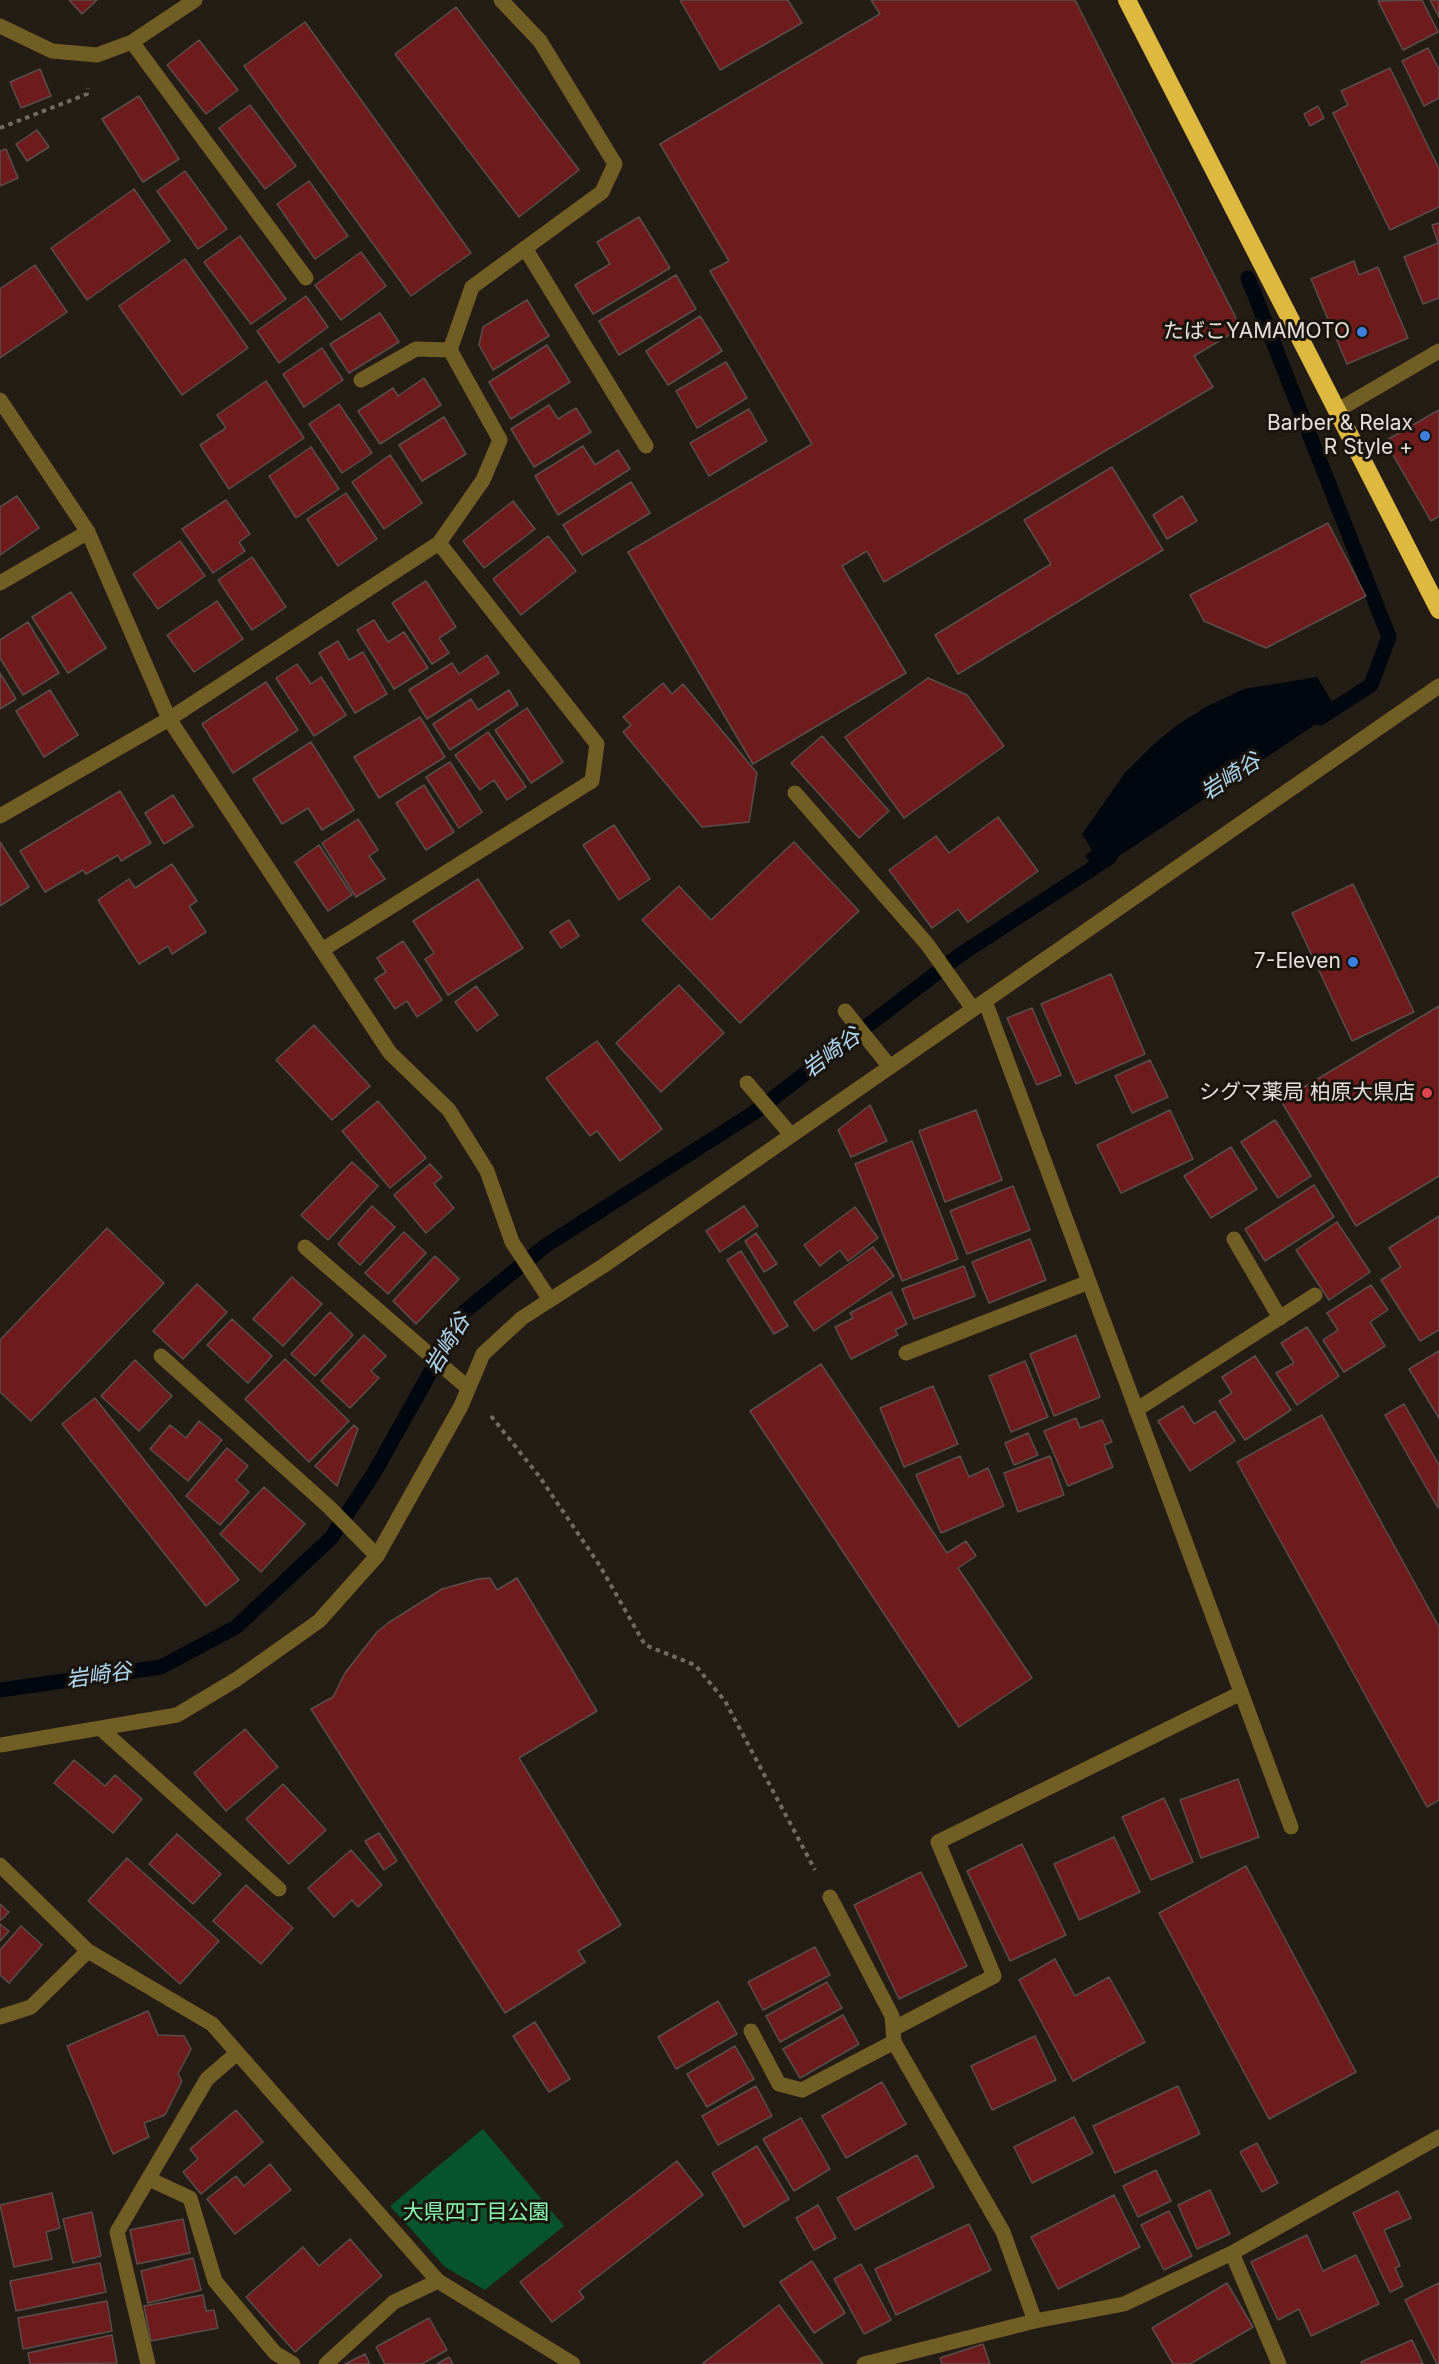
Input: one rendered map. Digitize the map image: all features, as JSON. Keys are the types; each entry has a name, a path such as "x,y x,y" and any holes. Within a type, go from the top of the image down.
{"highway":[{"path":"1127,0 1439,610"}],"street":[{"path":"0,26 52,51 97,55 132,42 195,0"},
{"path":"0,816 169,719 439,543 483,480 500,440 450,350 472,287 602,192 615,164 540,41 501,0"},
{"path":"132,42 306,278"},
{"path":"525,248 646,446"},
{"path":"361,380 416,349 450,350"},
{"path":"1338,410 1439,351"},
{"path":"0,399 88,532 169,719 390,1053 449,1110 487,1171 512,1242 550,1300"},
{"path":"0,583 88,532"},
{"path":"322,950 592,781 597,744 439,543"},
{"path":"0,1745 177,1715 237,1679 319,1621 377,1556 461,1406 483,1354 522,1318 603,1266 1439,686"},
{"path":"795,793 979,1005 1089,1282 1291,1827"},
{"path":"845,1011 890,1067"},
{"path":"747,1083 791,1135"},
{"path":"1234,1239 1280,1318"},
{"path":"305,1247 468,1388"},
{"path":"906,1353 1089,1282"},
{"path":"1136,1410 1315,1295"},
{"path":"161,1356 329,1507 377,1556"},
{"path":"751,2031 779,2084 802,2090 994,1976 938,1842 1241,1693"},
{"path":"100,1728 279,1889"},
{"path":"0,1866 88,1951 212,2024 438,2281 573,2364"},
{"path":"830,1897 892,2016 893,2036 1003,2232 1035,2321"},
{"path":"0,2017 31,2007 88,1951"},
{"path":"148,2364 117,2232 207,2079 237,2054"},
{"path":"864,2364 913,2358 1035,2321 1124,2304 1232,2253 1439,2137"},
{"path":"149,2179 190,2198 215,2281 275,2353 293,2364"},
{"path":"1232,2253 1279,2364"},
{"path":"326,2364 394,2302 438,2281"}],"path":[{"path":"0,128 87,94 97,55"},
{"path":"468,1388 539,1476 600,1566 645,1645 695,1665 725,1701 830,1897"}],"green space":[{"name":"大県四丁目公園","path":"483,2129 564,2226 485,2290 445,2267 390,2206"}],"water":[{"path":"1317,677 1337,710 1097,871 1085,856 1092,850 1082,834 1125,773 1153,745 1177,725 1206,707 1244,689"}],"building":[{"path":"69,0 97,0 82,14"},
{"path":"680,0 788,0 802,23 720,70"},
{"path":"871,0 1075,0 1241,328 1194,356 1213,387 884,582 867,551 842,566 906,673 753,764 628,552 812,444 710,271 729,261 660,144 880,14"},
{"path":"1422,0 1438,32 1403,50 1378,1"},
{"path":"1430,0 1439,0 1439,17"},
{"path":"456,7 579,170 519,217 395,54"},
{"path":"305,22 471,253 411,296 244,66"},
{"path":"199,40 238,90 206,114 167,65"},
{"path":"1428,48 1439,69 1439,98 1424,106 1402,61"},
{"path":"1390,68 1439,169 1439,207 1390,230 1333,113 1348,105 1341,91"},
{"path":"40,69 51,96 21,108 10,82"},
{"path":"139,96 179,159 143,182 102,119"},
{"path":"250,105 296,166 265,189 219,128"},
{"path":"1318,106 1324,118 1310,126 1304,114"},
{"path":"37,130 49,147 27,161 16,144"},
{"path":"6,149 18,178 0,186 0,151"},
{"path":"185,171 227,229 198,249 157,191"},
{"path":"309,181 348,236 315,259 277,204"},
{"path":"134,189 170,241 87,300 51,248"},
{"path":"639,217 670,268 593,314 575,285 610,264 597,242"},
{"path":"1439,223 1439,298 1423,304 1404,257 1438,243 1432,225"},
{"path":"240,236 286,299 251,324 204,262"},
{"path":"361,252 386,286 341,320 315,285"},
{"path":"185,259 248,348 182,395 119,306"},
{"path":"1354,261 1359,275 1378,267 1408,338 1347,364 1311,279"},
{"path":"35,265 67,312 0,358 0,289"},
{"path":"676,275 696,309 619,355 599,321"},
{"path":"306,296 328,327 279,363 257,331"},
{"path":"527,300 549,336 493,370 479,345 483,327"},
{"path":"380,313 399,342 349,373 330,344"},
{"path":"700,316 722,351 668,385 646,351"},
{"path":"547,345 570,382 511,419 489,382"},
{"path":"322,348 343,380 304,407 283,374"},
{"path":"726,362 747,398 697,428 676,391"},
{"path":"424,378 441,405 380,444 358,411 393,388 398,396"},
{"path":"266,381 304,438 229,489 200,445 226,428 217,415"},
{"path":"339,404 372,453 342,473 309,424"},
{"path":"549,405 558,419 576,408 591,432 534,467 511,429"},
{"path":"749,409 767,441 709,476 690,443"},
{"path":"1439,410 1439,516 1431,521 1385,441"},
{"path":"444,417 466,454 422,481 399,445"},
{"path":"583,446 595,465 618,450 630,469 558,515 535,476"},
{"path":"311,447 339,489 296,518 269,476"},
{"path":"390,455 422,503 384,529 352,482"},
{"path":"1112,467 1163,550 958,674 935,635 1051,564 1024,520"},
{"path":"631,482 650,513 582,555 563,525"},
{"path":"346,493 377,539 338,566 307,519"},
{"path":"17,496 39,528 0,555 0,507"},
{"path":"1182,496 1197,521 1167,539 1153,515"},
{"path":"226,500 250,534 239,542 245,551 213,573 182,529"},
{"path":"513,501 535,529 484,568 463,541"},
{"path":"1328,523 1366,596 1266,648 1204,621 1190,595"},
{"path":"548,536 576,571 521,615 493,579"},
{"path":"180,541 205,576 158,609 133,574"},
{"path":"252,557 286,607 252,630 218,580"},
{"path":"426,581 456,627 439,638 449,653 432,664 392,603"},
{"path":"71,592 106,648 68,673 32,617"},
{"path":"217,601 243,639 194,672 167,635"},
{"path":"374,620 388,642 404,632 428,668 394,689 357,630"},
{"path":"28,622 59,673 23,695 0,658 0,640"},
{"path":"338,641 349,660 363,652 387,694 355,713 319,653"},
{"path":"487,655 499,673 427,719 409,690 452,663 459,674"},
{"path":"297,664 311,684 321,677 346,715 314,736 276,678"},
{"path":"0,673 16,699 0,709"},
{"path":"928,678 967,695 1004,746 904,818 845,737"},
{"path":"266,682 298,730 233,773 202,724"},
{"path":"663,683 672,694 683,684 757,773 749,822 702,827 623,732 631,725 623,717"},
{"path":"50,690 78,735 44,757 16,711"},
{"path":"509,690 518,705 450,750 433,724 471,699 478,710"},
{"path":"527,708 563,762 531,783 495,730"},
{"path":"420,717 445,757 379,798 354,757"},
{"path":"488,732 526,787 507,800 494,780 480,790 455,755"},
{"path":"822,736 889,811 859,838 791,763"},
{"path":"311,742 354,810 322,830 308,808 282,824 253,779"},
{"path":"450,762 482,812 459,828 426,777"},
{"path":"424,785 454,832 426,850 396,803"},
{"path":"120,791 151,843 121,861 118,855 86,874 83,870 45,892 20,851"},
{"path":"173,795 193,826 164,844 145,813"},
{"path":"998,817 1038,871 968,922 958,909 932,928 889,870 936,836 949,853"},
{"path":"358,819 378,850 369,856 385,879 356,897 322,843"},
{"path":"614,825 650,879 619,900 583,845"},
{"path":"0,842 29,887 0,906"},
{"path":"794,842 859,911 740,1023 642,920 679,886 711,920"},
{"path":"319,845 352,895 328,911 295,862"},
{"path":"172,864 197,901 189,906 206,932 172,954 168,946 139,964 98,900 129,879 135,888"},
{"path":"478,879 523,948 448,995 425,959 434,953 413,921"},
{"name":"7-Eleven","path":"1353,884 1414,1012 1352,1041 1292,913"},
{"path":"569,920 579,936 561,948 550,932"},
{"path":"403,941 442,1000 417,1017 407,1001 395,1009 375,979 386,972 377,958"},
{"path":"1111,974 1145,1054 1076,1084 1041,1004"},
{"path":"679,985 724,1033 661,1092 616,1043"},
{"path":"476,986 498,1015 477,1031 455,1002"},
{"path":"1439,1006 1439,1176 1356,1226 1281,1101"},
{"path":"1032,1008 1061,1075 1037,1085 1007,1018"},
{"path":"314,1025 370,1086 332,1120 276,1060"},
{"path":"597,1041 662,1129 620,1161 597,1131 590,1136 546,1078"},
{"path":"1150,1060 1168,1097 1132,1113 1115,1076"},
{"path":"378,1101 426,1158 390,1188 342,1131"},
{"path":"870,1105 887,1141 851,1157 838,1130"},
{"path":"976,1110 1002,1180 945,1202 919,1131"},
{"path":"1170,1110 1193,1159 1121,1193 1097,1145"},
{"path":"1275,1120 1311,1176 1278,1198 1241,1142"},
{"path":"912,1141 958,1259 902,1281 855,1164"},
{"path":"1231,1147 1257,1189 1211,1218 1184,1176"},
{"path":"352,1162 378,1186 328,1240 301,1215"},
{"path":"430,1164 442,1177 434,1184 454,1208 426,1233 394,1195"},
{"path":"1314,1185 1334,1217 1265,1261 1245,1229"},
{"path":"1013,1186 1030,1230 967,1254 950,1211"},
{"path":"372,1206 395,1227 360,1265 338,1244"},
{"path":"744,1206 758,1226 720,1252 706,1231"},
{"path":"855,1207 878,1238 848,1261 840,1250 820,1266 804,1245"},
{"path":"1439,1216 1439,1330 1420,1341 1381,1280 1401,1267 1389,1248"},
{"path":"1337,1222 1370,1272 1329,1300 1296,1250"},
{"path":"107,1228 164,1283 31,1421 0,1392 0,1340"},
{"path":"404,1232 426,1253 388,1294 365,1273"},
{"path":"756,1233 777,1264 764,1272 745,1241"},
{"path":"1030,1239 1046,1280 989,1303 972,1262"},
{"path":"873,1247 894,1276 814,1331 794,1302"},
{"path":"741,1251 788,1326 774,1334 727,1260"},
{"path":"435,1256 459,1279 416,1324 393,1301"},
{"path":"964,1266 975,1296 914,1319 902,1289"},
{"path":"292,1277 322,1304 283,1346 253,1319"},
{"path":"197,1284 227,1312 183,1359 153,1331"},
{"path":"1371,1285 1388,1310 1370,1322 1385,1346 1344,1372 1323,1340 1338,1330 1327,1313"},
{"path":"891,1292 907,1324 895,1330 898,1335 851,1359 835,1327 853,1318 850,1313"},
{"path":"330,1312 353,1335 315,1376 291,1354"},
{"path":"232,1319 272,1356 248,1383 207,1345"},
{"path":"1307,1327 1339,1376 1297,1405 1276,1373 1294,1363 1281,1343"},
{"path":"364,1335 386,1356 371,1371 379,1378 350,1408 321,1381"},
{"path":"1076,1335 1100,1397 1054,1416 1030,1354"},
{"path":"1439,1351 1439,1418 1409,1369"},
{"path":"1255,1356 1291,1410 1245,1440 1219,1401 1232,1393 1222,1377"},
{"path":"285,1359 349,1421 309,1462 245,1399"},
{"path":"135,1360 172,1396 139,1431 101,1396"},
{"path":"1025,1361 1048,1417 1011,1432 989,1376"},
{"path":"821,1364 947,1553 966,1541 976,1556 958,1568 1032,1678 959,1727 750,1411"},
{"path":"933,1386 958,1444 904,1467 880,1408"},
{"path":"95,1398 239,1580 206,1606 62,1424"},
{"path":"1404,1404 1439,1465 1438,1508 1385,1415"},
{"path":"1183,1406 1194,1424 1215,1411 1235,1441 1190,1471 1158,1421"},
{"path":"1322,1415 1439,1627 1439,1800 1427,1807 1237,1462"},
{"path":"1076,1418 1080,1428 1102,1420 1112,1442 1104,1445 1113,1467 1068,1486 1044,1431"},
{"path":"199,1421 222,1440 188,1481 150,1449 170,1425 186,1438"},
{"path":"354,1425 358,1429 337,1486 315,1466"},
{"path":"1028,1433 1038,1455 1014,1465 1005,1443"},
{"path":"227,1448 248,1466 236,1480 249,1492 220,1525 186,1496"},
{"path":"960,1456 969,1477 988,1468 1004,1506 941,1533 916,1475"},
{"path":"1050,1456 1064,1495 1018,1512 1004,1473"},
{"path":"264,1487 305,1524 261,1572 220,1534"},
{"path":"490,1578 497,1590 517,1578 597,1711 519,1758 621,1925 578,1951 585,1962 505,2013 311,1709 333,1697 345,1673 377,1632 388,1623 442,1589"},
{"path":"245,1729 278,1767 226,1811 194,1773"},
{"path":"74,1760 105,1786 115,1775 142,1799 113,1833 54,1783"},
{"path":"1238,1779 1259,1837 1201,1858 1180,1800"},
{"path":"283,1784 326,1830 289,1864 246,1819"},
{"path":"1164,1798 1193,1862 1151,1880 1122,1817"},
{"path":"379,1833 397,1861 384,1870 365,1841"},
{"path":"177,1834 221,1874 193,1904 149,1864"},
{"path":"1114,1837 1140,1892 1079,1920 1054,1864"},
{"path":"1022,1844 1066,1935 1010,1961 967,1871"},
{"path":"351,1850 382,1885 358,1907 352,1900 334,1917 308,1888"},
{"path":"127,1858 219,1941 180,1984 88,1901"},
{"path":"1246,1866 1356,2072 1269,2119 1159,1913"},
{"path":"921,1872 967,1966 899,1999 854,1905"},
{"path":"246,1885 293,1928 261,1964 213,1921"},
{"path":"0,1904 9,1912 0,1921"},
{"path":"0,1924 9,1931 0,1941"},
{"path":"21,1926 42,1945 9,1983 0,1975 0,1950"},
{"path":"815,1947 830,1975 763,2010 748,1982"},
{"path":"1055,1959 1075,1996 1109,1977 1145,2042 1073,2081 1019,1980"},
{"path":"827,1982 842,2008 780,2042 766,2016"},
{"path":"718,2001 737,2034 676,2069 658,2037"},
{"path":"148,2011 158,2035 184,2036 191,2049 178,2074 182,2081 165,2115 144,2123 149,2137 113,2154 67,2046"},
{"path":"843,2015 859,2044 800,2078 783,2049"},
{"path":"535,2022 570,2079 549,2092 513,2036"},
{"path":"1035,2036 1056,2080 992,2110 971,2066"},
{"path":"735,2046 754,2079 707,2107 687,2074"},
{"path":"882,2082 906,2124 846,2158 822,2116"},
{"path":"756,2086 772,2116 718,2145 702,2116"},
{"path":"1178,2086 1200,2134 1115,2173 1093,2126"},
{"path":"236,2110 263,2142 201,2194 183,2172 198,2159 190,2149"},
{"path":"1074,2117 1093,2153 1032,2183 1014,2147"},
{"path":"801,2118 830,2169 794,2191 763,2139"},
{"path":"1257,2143 1278,2183 1262,2192 1240,2152"},
{"path":"757,2146 789,2199 744,2227 712,2173"},
{"path":"917,2155 934,2187 855,2230 837,2198"},
{"path":"677,2161 703,2195 579,2291 584,2298 552,2322 520,2282"},
{"path":"270,2164 291,2190 235,2234 207,2199 236,2176 244,2186"},
{"path":"1156,2170 1171,2201 1138,2217 1123,2186"},
{"path":"1210,2190 1230,2234 1197,2249 1178,2205"},
{"path":"1398,2191 1411,2218 1384,2230 1400,2266 1395,2268 1403,2286 1390,2292 1353,2213"},
{"path":"52,2193 60,2228 46,2232 52,2259 14,2267 0,2205"},
{"path":"1114,2195 1140,2247 1058,2289 1031,2237"},
{"path":"818,2205 836,2238 814,2250 796,2218"},
{"path":"1169,2211 1192,2256 1164,2270 1141,2225"},
{"path":"92,2212 101,2256 73,2263 63,2219"},
{"path":"183,2219 190,2253 137,2264 130,2230"},
{"path":"969,2224 991,2270 896,2315 875,2269"},
{"path":"1307,2235 1323,2271 1356,2255 1379,2304 1311,2336 1299,2309 1278,2320 1251,2262"},
{"path":"350,2239 382,2276 295,2352 246,2297 303,2247 319,2266"},
{"path":"193,2258 201,2290 148,2303 141,2271"},
{"path":"812,2261 845,2313 814,2333 780,2282"},
{"path":"100,2263 106,2292 16,2311 10,2281"},
{"path":"861,2264 891,2320 864,2334 834,2279"},
{"path":"1227,2283 1253,2327 1190,2364 1173,2364 1152,2328"},
{"path":"1439,2283 1439,2364 1437,2364 1405,2300"},
{"path":"203,2295 206,2311 214,2310 218,2328 151,2341 144,2306"},
{"path":"107,2301 112,2331 23,2349 18,2318"},
{"path":"779,2305 823,2364 703,2363"},
{"path":"429,2318 447,2350 422,2364 385,2364 376,2347"},
{"path":"112,2335 117,2363 30,2364 28,2353"},
{"path":"1412,2340 1423,2364 1362,2364 1361,2362"},
{"path":"983,2344 990,2364 942,2364 940,2358"},
{"path":"365,2354 370,2364 345,2364"},
{"path":"449,2357 453,2364 437,2364"}],"waterway":[{"name":"岩崎谷","path":"1248,278 1389,637 1371,685 1320,718"},
{"name":"岩崎谷","path":"0,1690 161,1667 236,1627 331,1538 374,1473 464,1312 545,1246 755,1112 960,955 1110,857"}],"place":[{"name":"たばこYAMAMOTO","path":"1362,332"},
{"name":"Barber & Relax R Style +","path":"1425,436"},
{"name":"7-Eleven","path":"1353,962"},
{"name":"シグマ薬局 柏原大県店","path":"1427,1093"}]}
